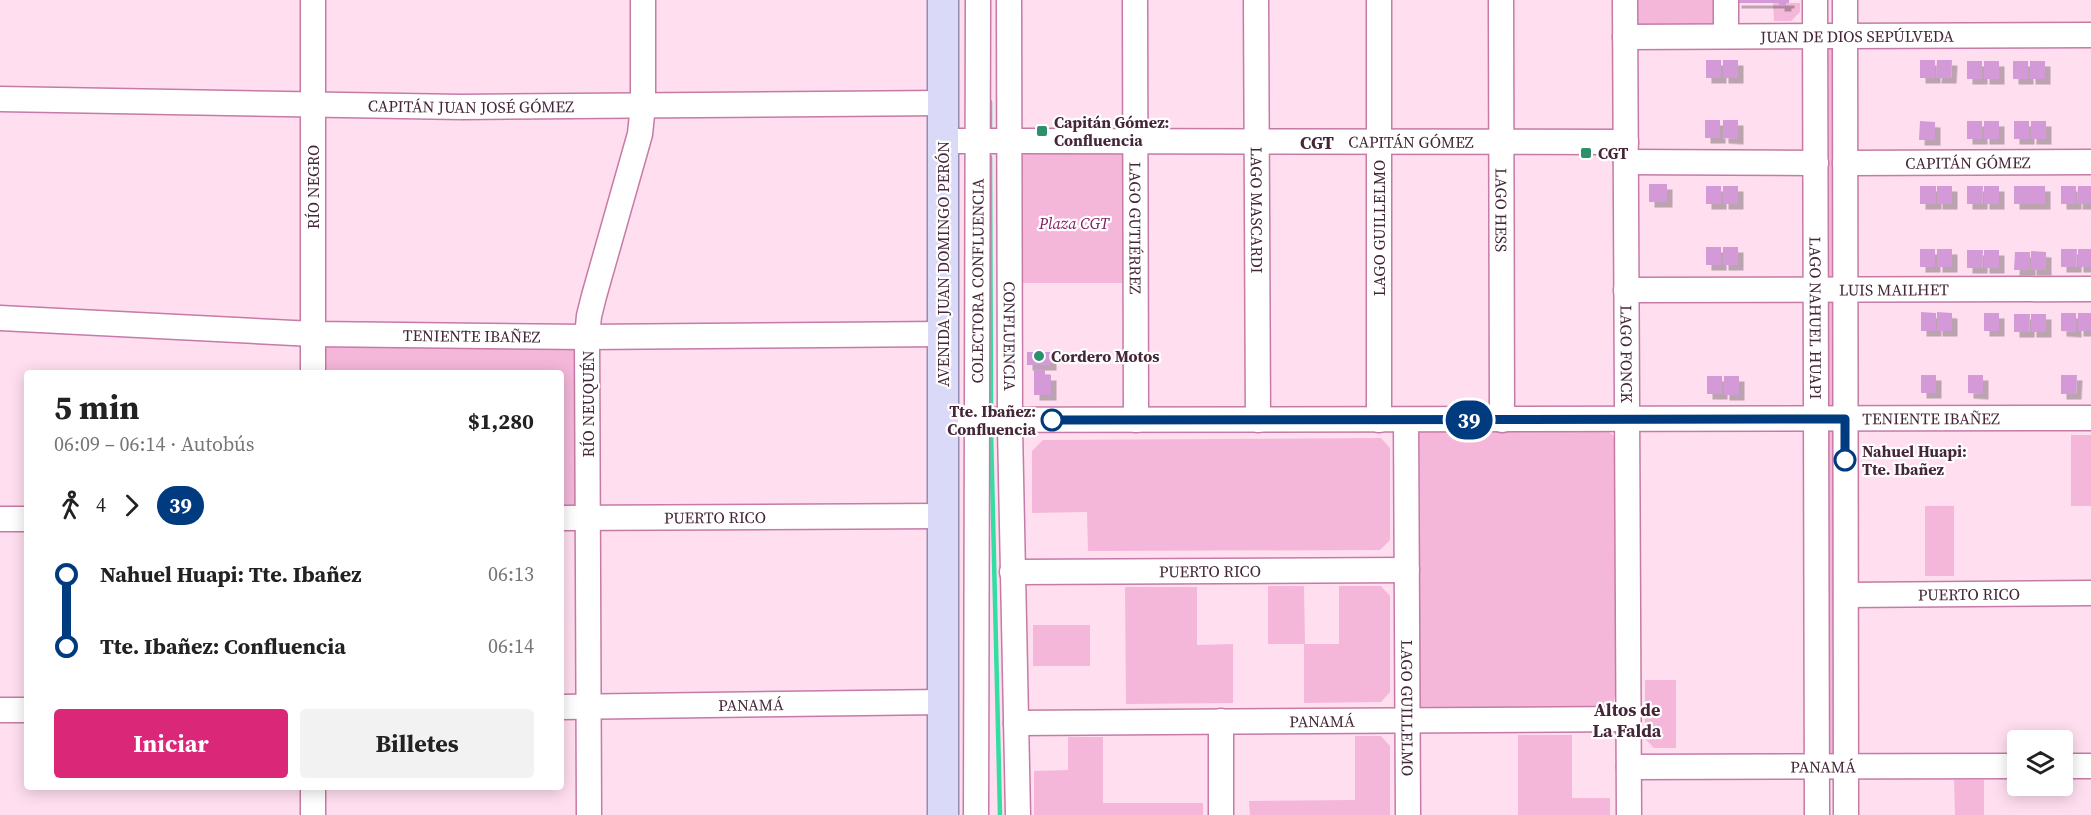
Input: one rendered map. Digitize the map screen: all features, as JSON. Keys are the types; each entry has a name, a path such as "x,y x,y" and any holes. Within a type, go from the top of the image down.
{"main road":[{"name":"AVENIDA JUAN DOMINGO PERÓN","path":"943,0 943,815"}],"street":[{"name":"RÍO NEGRO","path":"313,0 313,370"},
{"name":"RÍO NEUQUÉN","path":"589,815 587,337 594,296 640,134 643,105 643,0"},
{"name":"COLECTORA CONFLUENCIA","path":"976,815 978,0"},
{"name":"CONFLUENCIA","path":"1009,0 1010,421 1018,815"},
{"name":"LAGO GUTIÉRREZ","path":"1135,0 1136,420"},
{"name":"LAGO MASCARDI","path":"1256,0 1258,420"},
{"name":"LAGO GUILLELMO","path":"1379,0 1379,420"},
{"name":"LAGO HESS","path":"1501,0 1502,420"},
{"name":"LAGO FONCK","path":"1625,0 1629,815"},
{"path":"1726,0 1726,36"},
{"name":"LAGO NAHUEL HUAPI","path":"1815,0 1816,815"},
{"name":"LAGO NAHUEL HUAPI","path":"1845,0 1846,815"},
{"name":"JUAN DE DIOS SEPÚLVEDA","path":"1625,37 2091,35"},
{"name":"CAPITÁN JUAN JOSÉ GÓMEZ","path":"0,99 462,107 943,103"},
{"name":"CAPITÁN GÓMEZ","path":"943,141 1501,142 1816,163"},
{"name":"CAPITÁN GÓMEZ","path":"1845,163 2091,162"},
{"name":"LUIS MAILHET","path":"1626,290 2091,289"},
{"name":"TENIENTE IBAÑEZ","path":"0,318 313,334 587,337 944,334"},
{"name":"TENIENTE IBAÑEZ","path":"944,420 2091,418"},
{"name":"LAGO GUILLELMO","path":"1406,420 1408,815"},
{"name":"PUERTO RICO","path":"564,518 942,516"},
{"path":"0,519 24,519"},
{"name":"PUERTO RICO","path":"1012,572 1407,570"},
{"name":"PUERTO RICO","path":"1846,595 2091,593"},
{"name":"PANAMÁ","path":"564,707 942,702"},
{"path":"0,710 24,710"},
{"name":"PANAMÁ","path":"1016,723 1628,719"},
{"path":"1221,721 1221,815"},
{"name":"PANAMÁ","path":"1629,767 2007,766"},
{"path":"2073,766 2091,766"},
{"path":"313,790 313,815"}],"green space":[{"path":"1635,0 1722,0 1722,28 1640,26 1636,19"},
{"path":"1773,3 1785,6 1786,3 1800,3 1800,12 1791,21 1774,21"},
{"path":"1826,45 1833,46 1835,279 1826,280"},
{"name":"Plaza CGT","path":"1025,153 1124,154 1129,283 1019,283 1021,158"},
{"path":"1827,299 1834,300 1836,406 1828,409"},
{"path":"323,344 587,344 588,517 564,517 564,370 323,370"},
{"path":"1832,429 1835,431 1837,753 1829,758 1825,431"},
{"path":"1423,430 1606,430 1613,435 1615,443 1615,696 1613,704 1606,709 1424,710 1418,704 1417,436"},
{"path":"2071,435 2091,435 2091,506 2071,506"},
{"path":"1381,438 1390,448 1390,540 1380,550 1088,551 1087,512 1032,513 1032,451 1043,440"},
{"path":"1925,506 1954,506 1954,576 1925,576"},
{"path":"1268,586 1304,586 1305,644 1339,644 1339,586 1381,586 1390,596 1390,692 1381,702 1304,703 1304,644 1268,644"},
{"path":"1125,587 1197,587 1197,645 1233,644 1233,703 1126,704"},
{"path":"1033,625 1090,625 1090,666 1033,666"},
{"path":"1645,680 1676,680 1676,748 1654,748 1645,739"},
{"path":"1518,735 1572,735 1572,798 1610,798 1610,815 1518,815"},
{"path":"1355,736 1381,736 1390,746 1390,815 1250,815 1249,801 1355,800"},
{"path":"1068,737 1103,737 1103,803 1203,803 1203,815 1034,815 1034,771 1068,770"},
{"path":"1954,780 1984,780 1984,815 1955,815"}],"building":[{"path":"1736,0 1789,0 1789,3 1786,3 1786,6 1779,6 1779,3 1736,3"},
{"path":"1706,60 1721,60 1721,78 1706,78"},
{"path":"1723,60 1738,60 1738,78 1723,78"},
{"path":"1920,60 1935,60 1935,78 1920,78"},
{"path":"1937,60 1952,60 1951,78 1936,78"},
{"path":"1967,61 1982,61 1982,79 1967,79"},
{"path":"1984,61 1999,61 1999,79 1984,79"},
{"path":"2013,61 2028,61 2028,79 2013,79"},
{"path":"2030,61 2045,61 2045,79 2030,79"},
{"path":"1705,120 1720,120 1720,138 1705,138"},
{"path":"1723,120 1738,120 1738,139 1723,138"},
{"path":"1920,121 1935,122 1935,140 1919,140"},
{"path":"1967,121 1982,121 1982,139 1967,139"},
{"path":"1984,121 1999,121 1999,139 1984,139"},
{"path":"2014,121 2029,121 2029,139 2014,139"},
{"path":"2031,121 2046,121 2046,139 2031,139"},
{"path":"1649,184 1667,184 1667,202 1649,202"},
{"path":"1706,186 1721,186 1721,204 1706,204"},
{"path":"1723,186 1738,186 1738,204 1723,204"},
{"path":"1920,186 1936,186 1936,204 1920,204"},
{"path":"1937,186 1952,186 1952,204 1937,204"},
{"path":"1967,186 1983,186 1982,204 1967,204"},
{"path":"1984,186 1999,186 1999,204 1984,204"},
{"path":"2014,186 2045,186 2045,204 2014,204"},
{"path":"2061,186 2076,186 2076,204 2061,204"},
{"path":"2078,186 2091,186 2091,204 2077,204"},
{"path":"1706,247 1721,247 1721,265 1706,265"},
{"path":"1723,247 1738,247 1738,265 1723,265"},
{"path":"1920,249 1935,249 1935,267 1920,267"},
{"path":"1937,249 1952,249 1952,267 1937,267"},
{"path":"2061,249 2077,249 2076,267 2061,267"},
{"path":"2078,249 2091,249 2091,267 2078,267"},
{"path":"1967,250 1983,250 1982,268 1967,268"},
{"path":"1984,250 1999,250 1999,268 1984,268"},
{"path":"2031,251 2046,252 2046,270 2031,270"},
{"path":"2015,252 2030,252 2030,270 2014,270"},
{"path":"1921,312 1936,313 1936,331 1921,331"},
{"path":"1937,312 1952,313 1952,331 1937,331"},
{"path":"1984,313 1999,313 1999,331 1984,331"},
{"path":"2061,313 2076,313 2076,332 2061,331"},
{"path":"2078,313 2091,313 2091,331 2078,331"},
{"path":"2014,314 2030,314 2029,332 2014,332"},
{"path":"2031,314 2046,314 2046,332 2031,332"},
{"name":"Cordero Motos","path":"1027,352 1051,352 1051,365 1027,365"},
{"path":"1034,369 1045,369 1045,375 1051,375 1051,395 1034,395"},
{"path":"1921,375 1936,375 1936,393 1921,393"},
{"path":"1968,375 1983,375 1983,394 1968,393"},
{"path":"2061,375 2077,375 2076,394 2061,394"},
{"path":"1707,376 1722,376 1722,394 1707,394"},
{"path":"1724,376 1739,376 1739,395 1724,395"}],"waterway":[{"path":"990,102 990,131"},
{"path":"990,157 991,411"},
{"path":"991,431 1000,815"}],"bus line":[{"name":"39","path":"1052,420 1845,419 1845,460"}],"place":[{"name":"Capitán Gómez: Confluencia","path":"1042,131"},
{"name":"CGT","path":"1586,153"},
{"name":"Cordero Motos","path":"1039,356"},
{"name":"Tte. Ibañez: Confluencia","path":"1052,420"},
{"name":"Nahuel Huapi: Tte. Ibañez","path":"1845,460"}],"district":[{"name":"CGT","path":"1317,142"},
{"name":"Altos de La Falda","path":"1627,719"}]}
